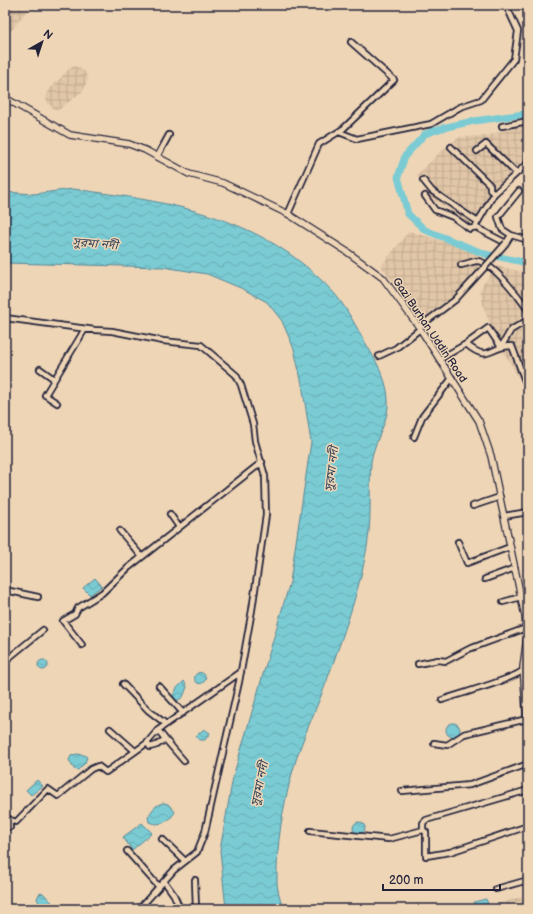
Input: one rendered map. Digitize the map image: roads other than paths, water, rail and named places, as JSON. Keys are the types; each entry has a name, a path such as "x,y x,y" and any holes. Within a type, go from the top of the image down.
{"street":[{"path":"339,132 357,139 431,124 460,107 481,100 514,59 518,31 506,5"},
{"path":"288,214 319,144 339,132 394,80 351,42"},
{"name":"Gazi Burhan Uddin Road","path":"5,98 70,135 129,144 189,174 223,184 288,214 346,251 383,278 440,359 479,421 491,456 521,597 526,628 524,669 528,734"},
{"path":"502,126 528,121"},
{"path":"157,157 169,136"},
{"path":"477,151 486,144 516,173"},
{"path":"451,147 490,185 490,190 494,194"},
{"path":"425,196 435,210 453,217 470,229 476,224 494,194 528,163"},
{"path":"423,180 432,191 476,224 506,243"},
{"path":"519,191 498,217 502,229 511,235 528,240"},
{"path":"379,356 396,348 455,300 486,267 511,235"},
{"path":"461,265 477,261 485,264 518,294 528,310"},
{"path":"5,318 85,329 112,331 163,341 201,345 236,375 241,385 253,424 254,441 262,462 265,476 266,515 257,580 241,672 205,832 198,850 164,881 139,909"},
{"path":"501,347 511,330 528,320"},
{"path":"440,359 466,344 488,328 501,347"},
{"path":"56,403 45,395 85,329"},
{"path":"466,344 477,353 485,354 501,347 512,346 525,381"},
{"path":"40,370 54,379"},
{"path":"414,437 422,417 452,378"},
{"path":"82,645 63,621 75,614 78,608 102,593 142,557 262,462"},
{"path":"473,506 500,497"},
{"path":"504,516 528,512"},
{"path":"170,514 179,527"},
{"path":"120,531 142,557"},
{"path":"458,542 468,563 510,547"},
{"path":"485,579 515,568"},
{"path":"5,590 38,597"},
{"path":"502,602 521,597"},
{"path":"418,664 446,660 469,649 526,628"},
{"path":"5,661 43,630"},
{"path":"442,700 505,679 518,674 524,669"},
{"path":"7,818 16,822 48,789 58,796 91,769 98,766 106,772 147,743 158,730 166,724 241,672"},
{"path":"123,684 148,710 166,724"},
{"path":"159,686 183,713"},
{"path":"434,743 447,745 464,734 527,719"},
{"path":"110,729 135,751"},
{"path":"158,730 184,761"},
{"path":"147,743 150,747 156,746 165,738"},
{"path":"402,791 470,785 528,764"},
{"path":"528,790 426,820 423,823 423,830 426,832 426,856 450,852 528,826"},
{"path":"7,818 10,827"},
{"path":"310,831 389,839 423,830"},
{"path":"162,839 185,861"},
{"path":"127,850 158,887"},
{"path":"195,880 196,909"},
{"path":"496,889 528,880"},
{"path":"164,881 174,895 180,909"}],"water":[{"name":"সুরমা নদী","path":"73,189 145,200 180,207 213,216 245,229 276,245 305,266 337,297 374,358 385,382 388,407 387,415 375,446 371,462 369,536 364,562 352,609 327,681 297,758 289,783 283,811 279,840 277,885 283,909 226,909 220,850 233,777 290,582 311,442 302,384 294,349 282,321 267,302 243,289 207,274 163,267 5,263 5,192 34,194"},
{"path":"95,578 102,586 90,595 83,588"},
{"path":"43,660 48,665 43,670 38,665"},
{"path":"200,672 204,674 206,678 204,682 200,684 196,682 194,678 196,674"},
{"path":"184,681 187,687 183,697 177,701 172,697 177,688"},
{"path":"450,723 456,723 460,727 460,733 456,737 450,737 446,733 446,727"},
{"path":"204,729 210,733 205,740 199,740 196,736"},
{"path":"77,754 87,757 85,763 78,770 74,769 69,760 71,756"},
{"path":"37,780 43,786 31,795 26,790"},
{"path":"163,803 168,804 175,812 173,815 164,822 157,824 149,822 148,817 152,810 156,806"},
{"path":"359,822 363,824 365,828 363,832 359,834 355,832 353,828 355,824"},
{"path":"142,823 152,833 132,850 123,837"},
{"path":"43,893 58,909 43,909 37,899 39,894"},
{"path":"486,899 489,906 475,909 474,902"}],"waterway":[{"path":"528,110 525,114 474,121 442,128 425,134 405,156 398,177 408,214 425,230 485,254 528,263"}]}
